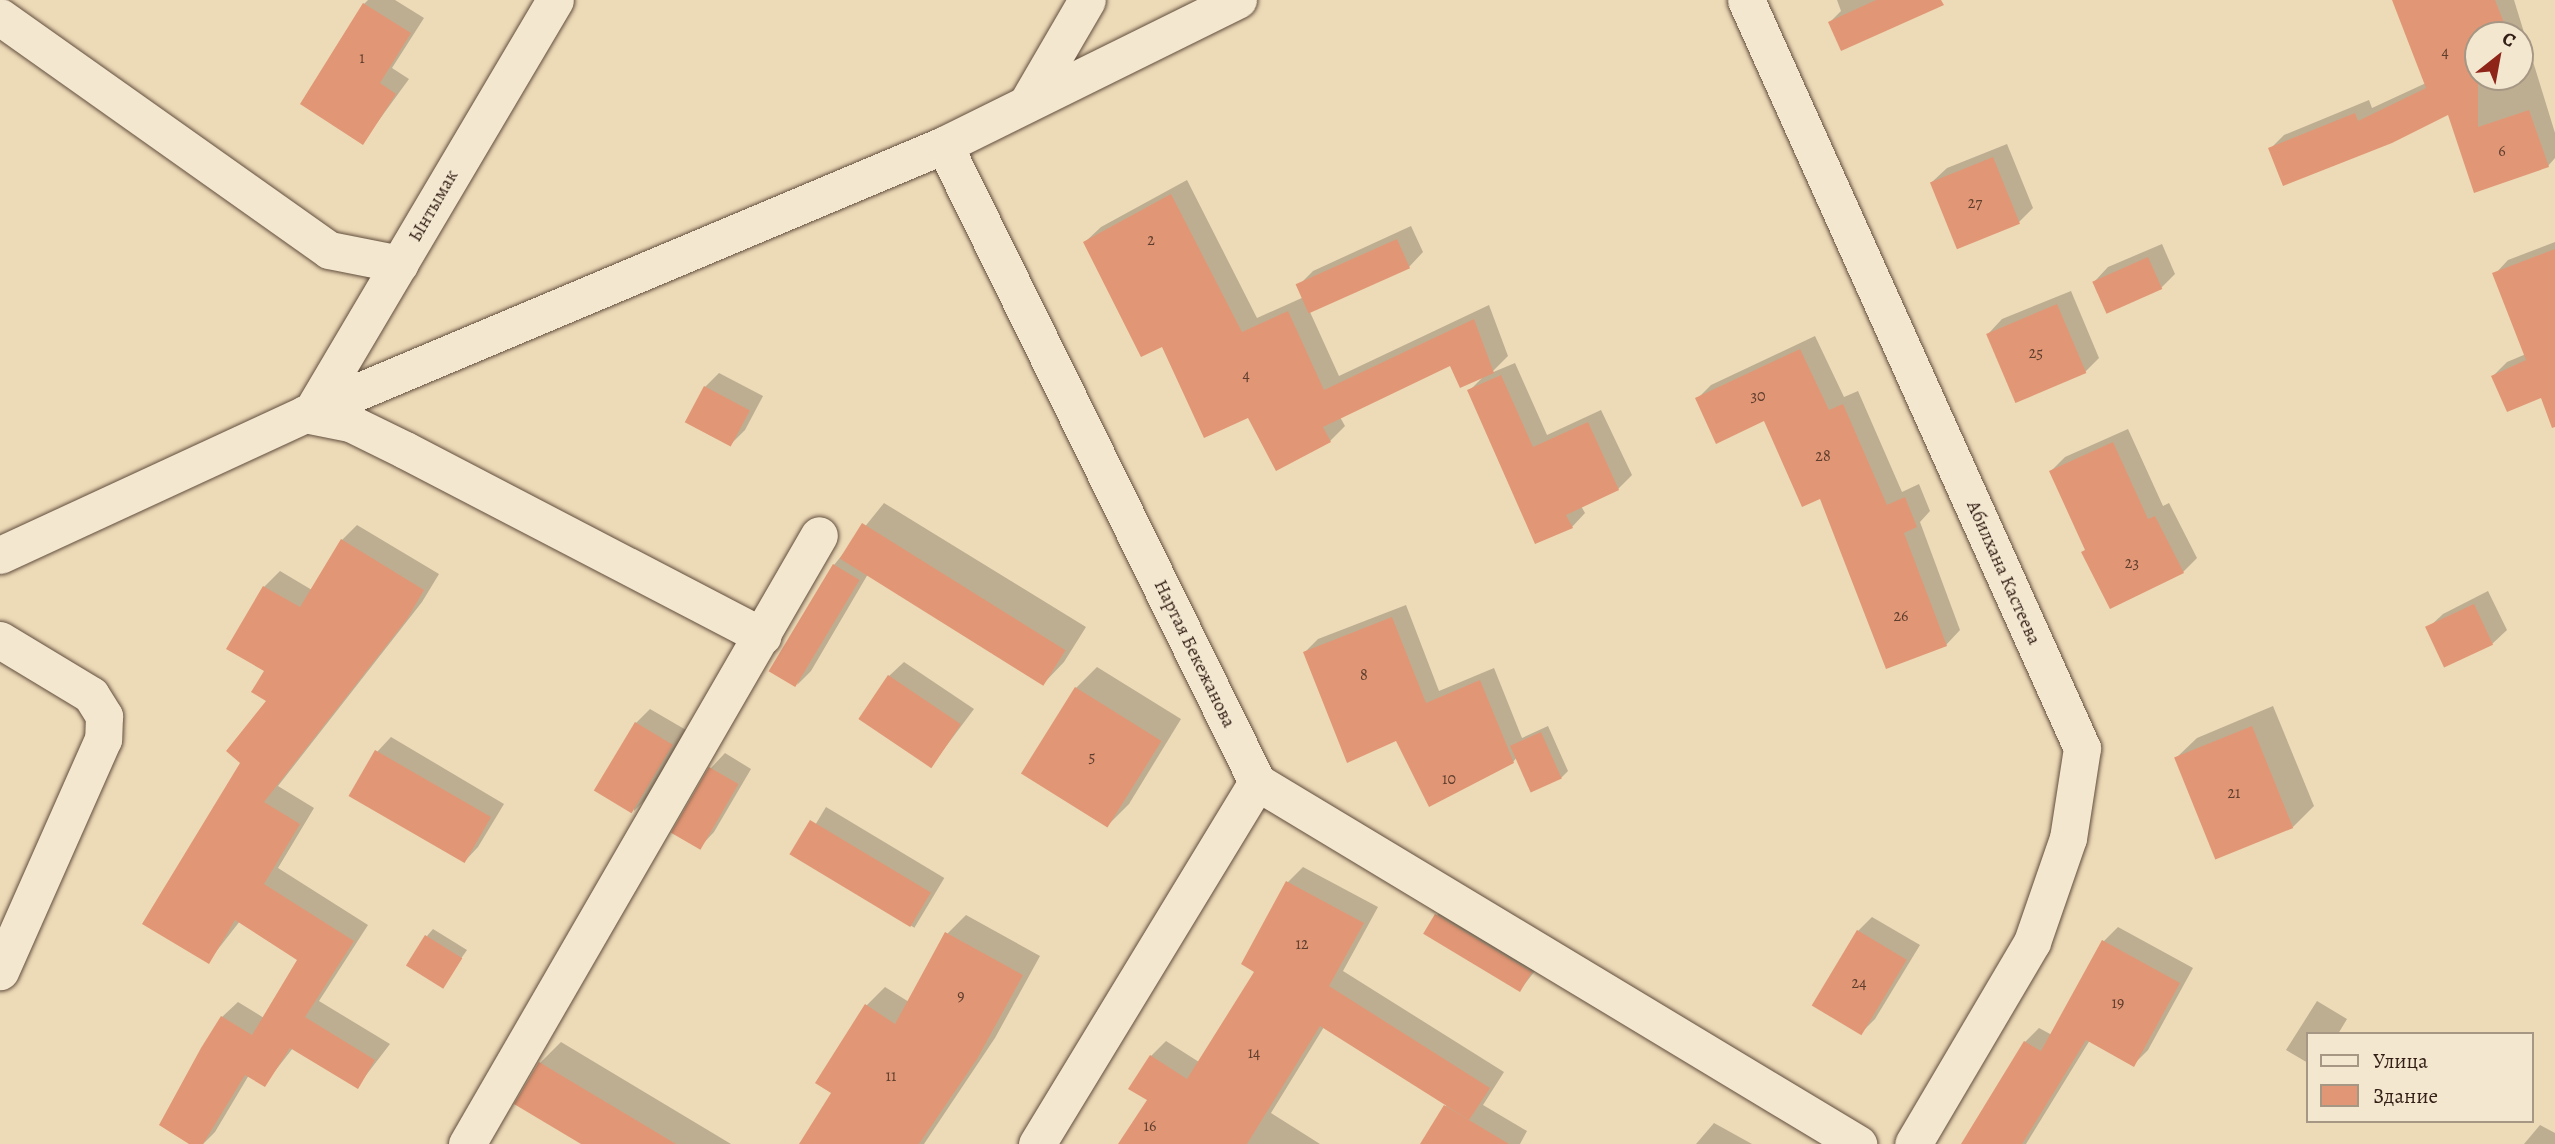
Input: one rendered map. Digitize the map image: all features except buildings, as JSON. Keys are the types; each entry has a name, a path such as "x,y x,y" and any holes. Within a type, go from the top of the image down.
{"street":[{"name":"Ынтымак","path":"308,413 400,264 555,0"},
{"path":"1027,103 1087,0"},
{"path":"0,555 308,413 944,145 1238,0"},
{"name":"Абилхана Кастеева","path":"1746,0 2082,748 2068,838 2032,942 1913,1144"},
{"path":"0,17 330,250 400,264"},
{"name":"Нартая Бекежанова","path":"944,145 1257,782"},
{"path":"308,413 350,423 383,439 523,508 764,636"},
{"path":"467,1144 764,636 819,535"},
{"path":"0,640 91,695 104,716 103,739 0,971"},
{"path":"1037,1144 1257,782 1858,1144"}]}
